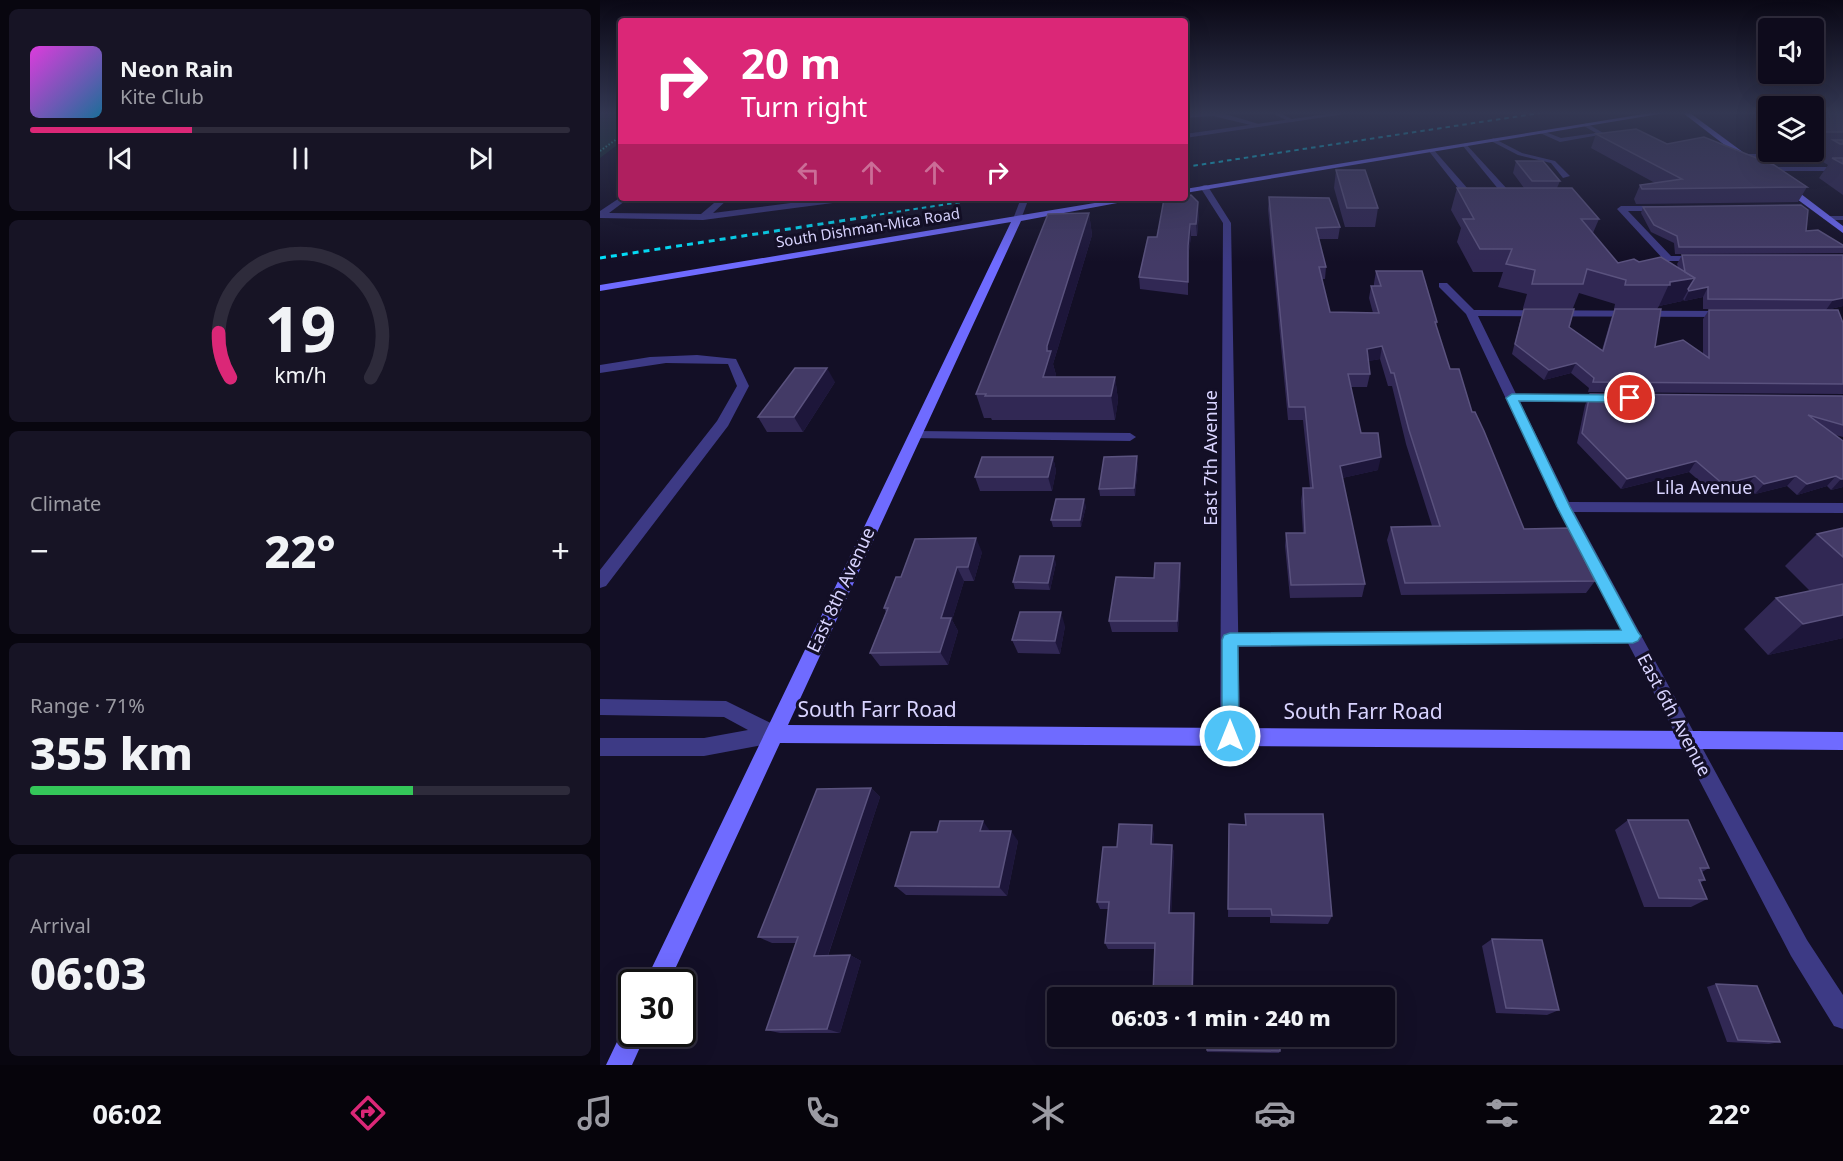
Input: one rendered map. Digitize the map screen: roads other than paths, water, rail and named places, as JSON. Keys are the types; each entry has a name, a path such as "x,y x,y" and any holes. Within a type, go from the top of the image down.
{"street":[{"path":"1188,190 1353,163"},
{"path":"1753,163 1843,230"},
{"name":"East 7th Avenue","path":"1204,187 1227,223 1230,736"},
{"path":"600,215 621,201"},
{"path":"703,217 721,201"},
{"path":"600,215 703,217 826,201"},
{"name":"East 8th Avenue","path":"663,969 1024,201"},
{"name":"South Dishman-Mica Road","path":"600,288 1122,201"},
{"path":"1801,207 1813,207"},
{"path":"1669,208 1622,209 1668,259 1715,259"},
{"name":"East 6th Avenue","path":"1443,285 1471,313 1564,507 1686,738 1799,948 1843,1017"},
{"path":"1471,313 1738,314"},
{"path":"600,369 658,358 697,357 732,361 743,386 723,423 600,582"},
{"path":"1512,398 1618,398"},
{"name":"Lila Avenue","path":"1564,507 1843,508"},
{"name":"South Farr Road","path":"600,707 726,709 774,734"},
{"name":"South Farr Road","path":"600,747 704,747 774,734 1686,738 1843,741"},
{"path":"619,1065 627,1047"}],"lane":[{"path":"1442,163 1465,191 1473,194 1505,192 1480,163"},
{"path":"1554,163 1566,176"},
{"path":"1761,169 1843,169"},
{"path":"1827,218 1843,218"},
{"path":"915,435 1130,437"},
{"path":"1230,640 1633,636"}],"railway":[{"path":"1188,167 1213,163"},
{"path":"863,217 967,201"},
{"path":"600,258 873,216"}]}
